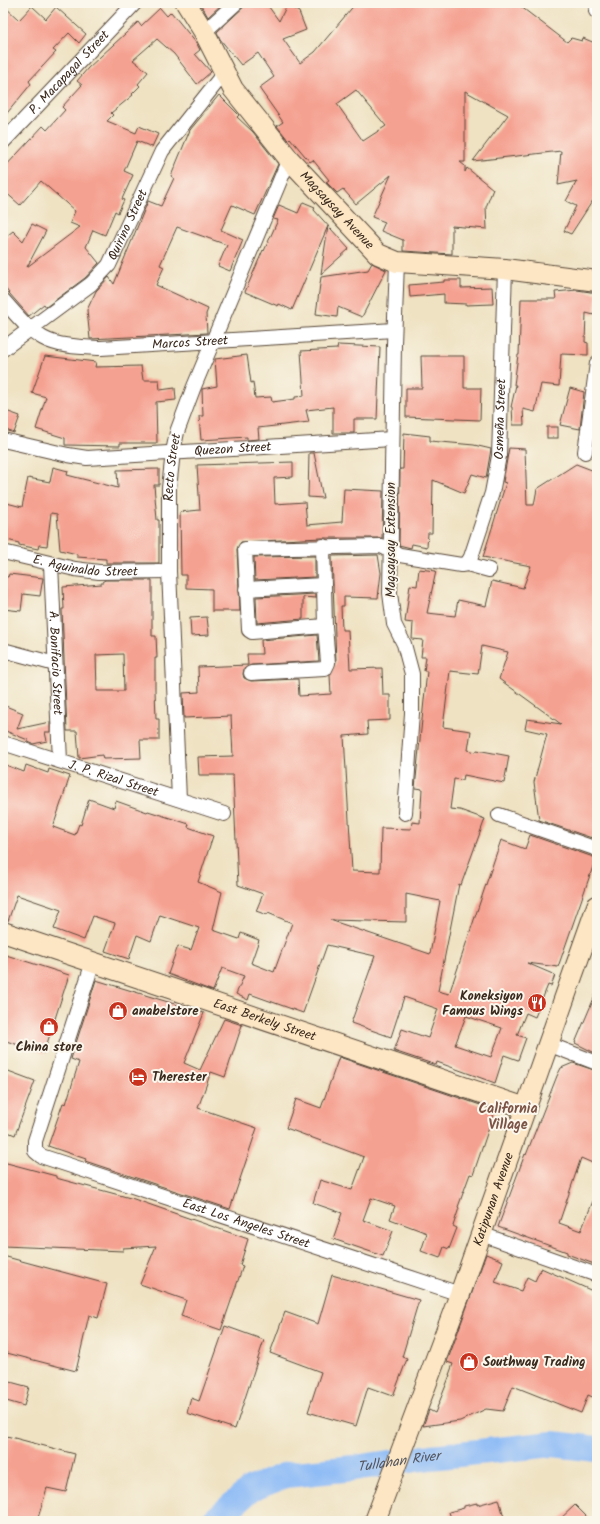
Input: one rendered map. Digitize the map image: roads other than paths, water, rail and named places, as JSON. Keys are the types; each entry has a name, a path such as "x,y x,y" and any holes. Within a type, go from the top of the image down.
{"street":[{"name":"P. Macapagal Street","path":"3,142 135,3"},
{"name":"Magsaysay Avenue","path":"186,3 204,32 224,73 238,95 289,159 378,254 397,262 505,269 597,281"},
{"path":"204,32 236,3"},
{"name":"Quirino Street","path":"3,349 91,284 109,265 162,151 224,73"},
{"name":"Recto Street","path":"179,799 169,571 169,488 173,452 183,414 289,159"},
{"name":"Magsaysay Extension","path":"397,262 392,439 391,609 394,624 408,655 412,674 412,713 405,813"},
{"name":"Osmeña Street","path":"466,564 471,557 492,493 500,456 505,269"},
{"name":"Marcos Street","path":"3,300 30,329 44,339 82,347 101,348 394,330"},
{"path":"585,452 597,364"},
{"name":"Quezon Street","path":"3,440 87,458 392,439"},
{"path":"251,673 325,669 328,663 322,546"},
{"path":"325,626 252,632 248,627 244,550 247,548 381,546 400,555 461,566 466,564 489,570"},
{"name":"E. Aguinaldo Street","path":"3,552 51,564 99,572 169,571"},
{"name":"A. Bonifacio Street","path":"51,564 60,761"},
{"path":"246,589 324,585"},
{"path":"3,650 56,664"},
{"name":"J. P. Rizal Street","path":"3,743 224,814"},
{"path":"499,815 597,849"},
{"name":"Katipunan Avenue","path":"375,1520 460,1294 597,906"},
{"name":"East Berkely Street","path":"3,932 526,1108"},
{"name":"East Los Angeles Street","path":"94,962 35,1141 35,1151 40,1156 460,1294"},
{"path":"548,1044 597,1063"},
{"path":"481,1234 597,1275"}],"waterway":[{"name":"Tullahan River","path":"214,1521 251,1489 286,1475 553,1444 597,1449"}],"place":[{"name":"Koneksiyon Famous Wings","path":"537,1003"},
{"name":"anabelstore","path":"118,1011"},
{"name":"China store","path":"49,1027"},
{"name":"Therester","path":"138,1077"},
{"name":"Southway Trading","path":"469,1362"}],"district":[{"name":"California Village","path":"508,1118"}]}
